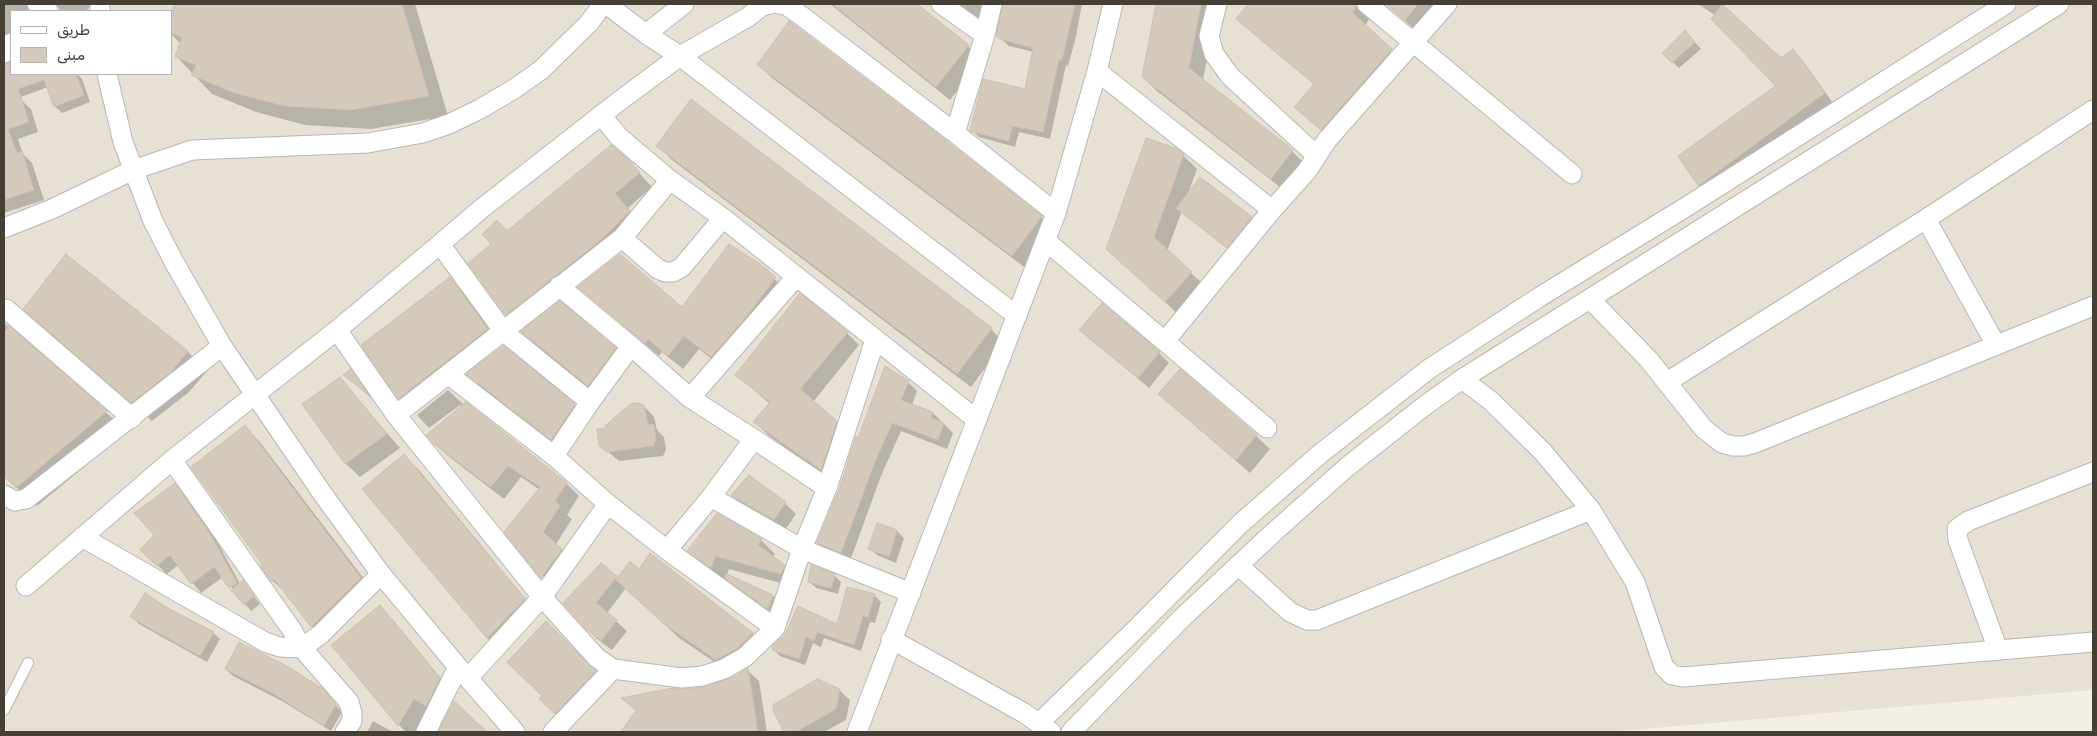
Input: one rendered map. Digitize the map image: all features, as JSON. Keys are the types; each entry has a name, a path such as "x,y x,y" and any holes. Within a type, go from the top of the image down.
{"street":[{"path":"4,228 52,209 133,170 192,150 368,143 423,133 480,109 541,70 589,23 605,4 680,56 1017,316"},
{"path":"646,34 684,4"},
{"path":"26,586 172,460 337,330 481,209 680,56 748,17 762,6 770,4"},
{"path":"779,4 786,5 803,17 1056,213"},
{"path":"941,4 985,35"},
{"path":"955,133 985,35 992,4"},
{"path":"857,732 1056,213 1097,71 1113,4"},
{"path":"1217,4 1209,36 1214,54 1230,76 1316,155"},
{"path":"1368,4 1572,174"},
{"path":"1164,341 1272,210 1307,171 1316,155 1447,4"},
{"path":"891,640 1045,728 1240,524 1321,452 1413,381 1517,311 1686,207 2006,4"},
{"path":"1072,732 1184,616 1238,565 1347,468 1462,379 2059,4"},
{"path":"1097,71 1272,210"},
{"path":"107,75 118,124 133,170 153,221 222,346 322,493 381,574 515,732"},
{"path":"1667,382 1926,219 2093,110"},
{"path":"602,116 619,137 670,180 723,218 977,420"},
{"path":"396,416 622,238 670,180"},
{"path":"622,238 658,269 665,272 673,272 682,267 723,218"},
{"path":"1926,219 1996,346"},
{"path":"1046,241 1267,428"},
{"path":"440,244 504,332 590,402"},
{"path":"690,398 796,277"},
{"path":"559,286 690,398 827,488"},
{"path":"1590,299 1630,339 1712,437 1722,443 1744,446 2093,306"},
{"path":"6,309 132,418"},
{"path":"337,330 396,416 542,598 596,658 613,669 682,678 702,676 724,669 745,657 775,628 802,549 827,488 875,340"},
{"path":"4,495 15,501 26,499 222,346"},
{"path":"554,456 631,346"},
{"path":"449,375 554,456 608,504 667,550 775,628"},
{"path":"1462,379 1491,401 1543,452 1591,510 1634,582 1664,667 1672,675 1683,677 2093,642"},
{"path":"667,550 711,497 754,439"},
{"path":"172,460 292,630 302,648 349,702 352,721 345,732"},
{"path":"1998,650 1958,540 1957,529 1968,522 2093,472"},
{"path":"711,497 802,549 911,593"},
{"path":"426,732 463,673 542,598 608,504"},
{"path":"1238,565 1290,612 1307,620 1316,620 1591,510"},
{"path":"82,537 265,642 280,646 302,648 321,634 381,574"},
{"path":"552,732 613,669"}],"lane":[{"path":"4,710 28,662"}],"shaded area":[{"path":"4,4 2093,4 2093,690 1609,732 4,732"}],"building":[{"path":"174,4 402,4 429,96 351,110 284,106 235,93 191,75 196,65 175,57 182,37 172,33"},
{"path":"832,4 917,4 969,45 936,87"},
{"path":"1003,4 1075,4 1062,60 1059,59 1043,132 1012,126 1009,141 970,131 983,79 1025,89 1033,48 1000,39 996,36"},
{"path":"1156,4 1201,4 1189,68 1293,150 1271,179 1142,77"},
{"path":"1248,4 1356,4 1352,12 1392,49 1321,130 1294,107 1314,84 1236,19"},
{"path":"1386,4 1418,4 1405,20"},
{"path":"1722,4 1781,58 1793,49 1825,93 1698,186 1678,156 1775,86 1711,19"},
{"path":"789,21 1042,216 1012,256 757,65"},
{"path":"1685,30 1695,42 1672,63 1662,53"},
{"path":"9,63 10,75 76,75 84,95 54,107 44,80 18,89 29,122 8,129 17,153 22,151 34,190 4,200 4,64"},
{"path":"691,99 992,328 957,374 656,146"},
{"path":"1146,138 1178,149 1184,154 1154,237 1192,272 1165,302 1106,249"},
{"path":"611,145 630,161 640,173 615,193 630,211 602,239 506,315 468,263 491,244 482,234 497,220 507,231"},
{"path":"1200,177 1252,217 1227,248 1176,208"},
{"path":"729,244 759,263 776,277 747,316 711,357 684,336 668,356 648,339 645,343 578,287 620,254 682,307"},
{"path":"66,254 188,351 170,373 131,403 23,309"},
{"path":"450,277 488,329 398,399 361,345"},
{"path":"800,293 848,332 800,389 837,421 821,470 753,422 770,402 735,375"},
{"path":"560,301 616,348 588,386 521,331"},
{"path":"1102,303 1160,352 1138,378 1079,330"},
{"path":"9,326 107,411 16,488 4,476 4,333"},
{"path":"503,346 575,404 551,440 466,374"},
{"path":"885,366 909,381 901,400 933,412 931,418 944,423 938,440 892,423 873,467 841,553 817,543 840,487 856,436 858,438"},
{"path":"351,369 368,394 343,375"},
{"path":"1180,369 1257,435 1236,460 1158,394"},
{"path":"340,377 387,434 345,464 302,404"},
{"path":"466,402 567,483 555,501 560,506 543,532 562,549 541,578 504,532 540,487 508,466 491,487 434,444 426,435"},
{"path":"638,403 644,405 648,424 654,425 656,439 653,446 607,452 599,446 597,429 605,429 605,426 630,404"},
{"path":"245,425 361,578 311,627 275,580 272,582 260,566 262,564 191,467"},
{"path":"404,454 525,599 487,638 362,489"},
{"path":"749,475 786,502 774,520 731,495"},
{"path":"175,483 209,532 237,583 229,588 214,567 191,584 170,555 157,566 140,550 154,535 134,513"},
{"path":"717,513 762,539 758,545 785,565 781,574 715,556 711,568 687,551"},
{"path":"877,523 897,530 889,557 868,549"},
{"path":"650,553 753,633 738,648 716,660 664,624 616,580 630,561 639,569"},
{"path":"601,563 617,576 596,603 617,620 601,641 585,628 563,603"},
{"path":"811,565 835,574 831,588 808,582"},
{"path":"727,574 773,595 768,609 724,578"},
{"path":"243,580 254,596 244,605 231,590"},
{"path":"847,587 875,594 868,617 863,616 854,645 817,632 814,641 806,637 799,659 772,650 773,645 785,635 798,606 837,624"},
{"path":"145,593 166,607 214,632 200,656 130,617"},
{"path":"380,605 440,678 426,706 414,699 398,726 331,645"},
{"path":"546,621 596,671 555,714 539,699 542,696 507,662"},
{"path":"239,642 287,666 323,689 336,704 324,726 274,694 225,669"},
{"path":"748,668 758,732 621,732 636,710 621,698 673,688 705,687 739,675"},
{"path":"817,679 840,689 836,709 796,732 784,732 773,710 773,705"},
{"path":"454,701 487,732 438,732"}]}
